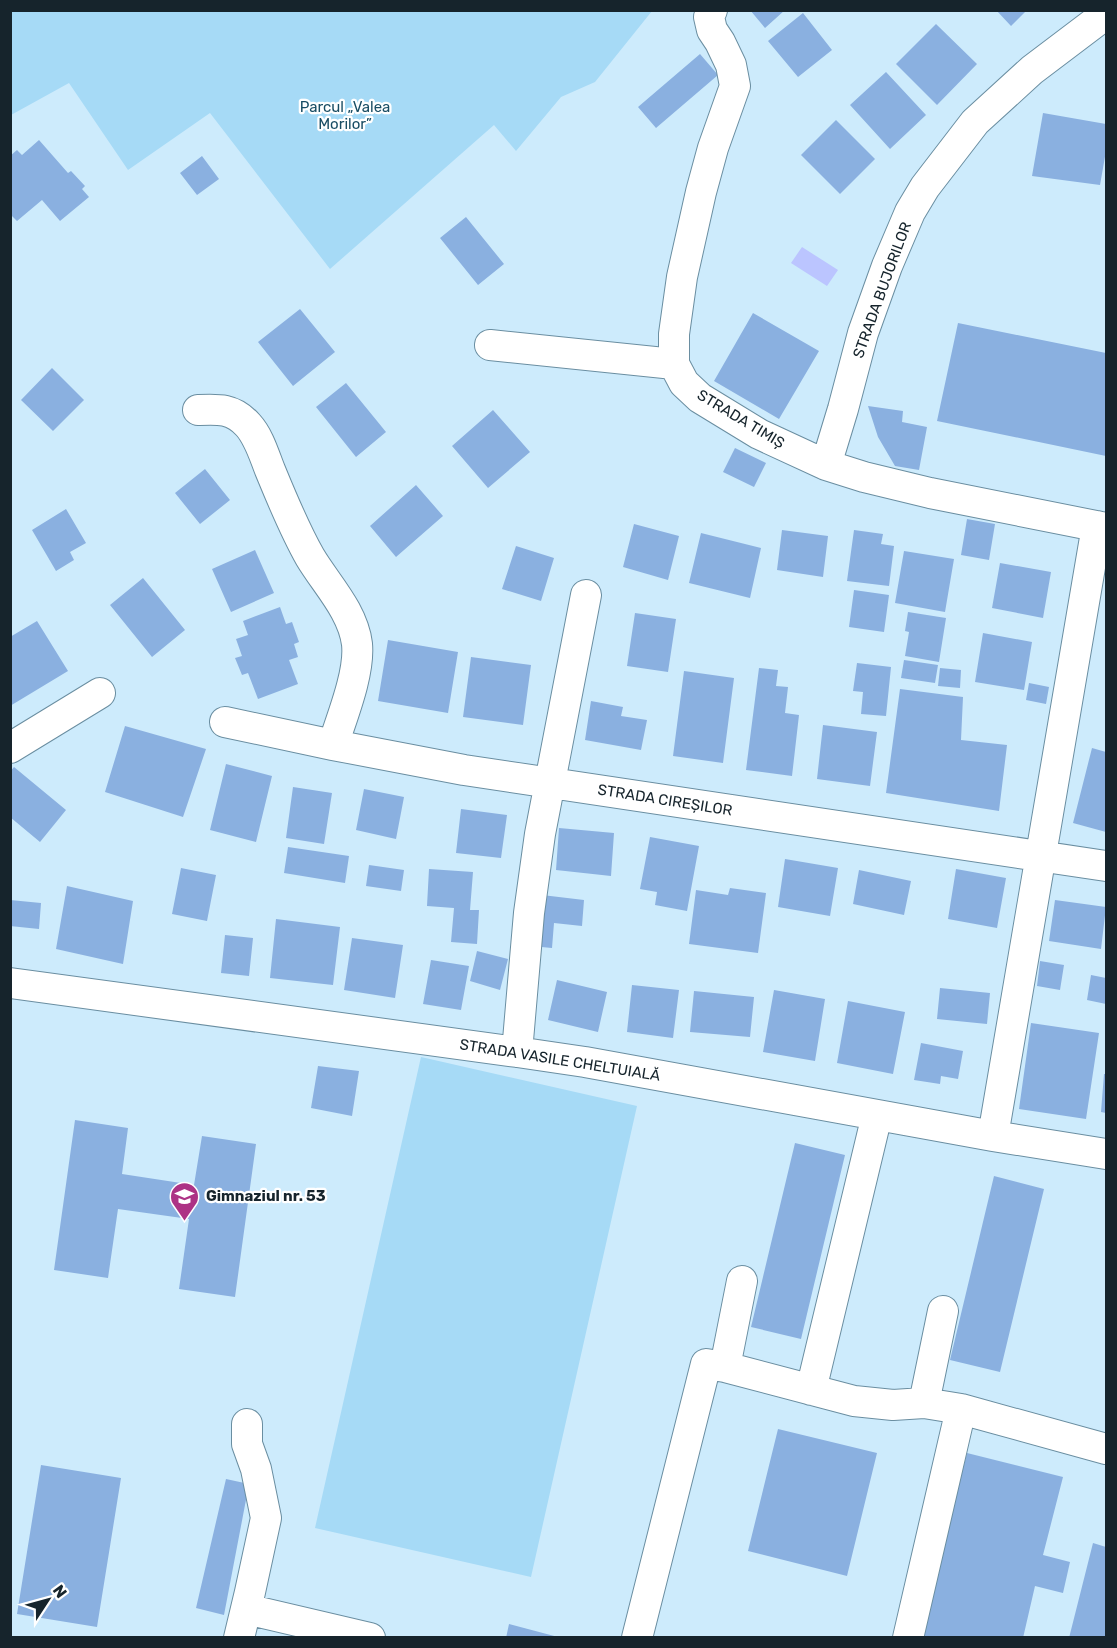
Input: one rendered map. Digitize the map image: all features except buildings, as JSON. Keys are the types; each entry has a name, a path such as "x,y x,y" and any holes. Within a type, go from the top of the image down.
{"street":[{"path":"490,345 674,364 674,334 682,277 713,148 735,86 731,65 712,30 709,17 712,10"},
{"name":"STRADA BUJORILOR","path":"825,465 843,409 862,333 910,212 925,187 975,122 1032,70 1107,14"},
{"name":"STRADA TIMIȘ","path":"674,364 684,383 700,398 759,434 825,465 930,493 1102,527"},
{"path":"198,410 222,409 238,416 249,426 310,556 347,614 354,630 357,662 333,745"},
{"path":"993,1136 1102,527"},
{"path":"517,1052 529,913 540,834 586,595"},
{"path":"10,748 100,693"},
{"name":"STRADA CIREȘILOR","path":"225,722 464,770 1107,866"},
{"name":"STRADA VASILE CHELTUIALĂ","path":"10,983 585,1062 993,1136 1107,1154"},
{"path":"811,1390 877,1115"},
{"path":"725,1367 742,1281"},
{"path":"924,1403 943,1311"},
{"path":"638,1638 706,1364 854,1401 892,1405 924,1403 1105,1440"},
{"path":"908,1638 961,1409"},
{"path":"247,1424 247,1444 256,1469 266,1518 242,1623 370,1638"}],"green space":[{"name":"Parcul „Valea Morilor”","path":"11,10 652,11 595,82 561,97 516,151 494,125 330,269 210,113 128,170 69,83 11,115"},
{"path":"421,1057 637,1106 531,1577 315,1528"}],"shaded area":[{"path":"802,247 838,270 827,286 791,263"}],"place":[{"name":"Gimnaziul nr. 53","path":"185,1222"}]}
